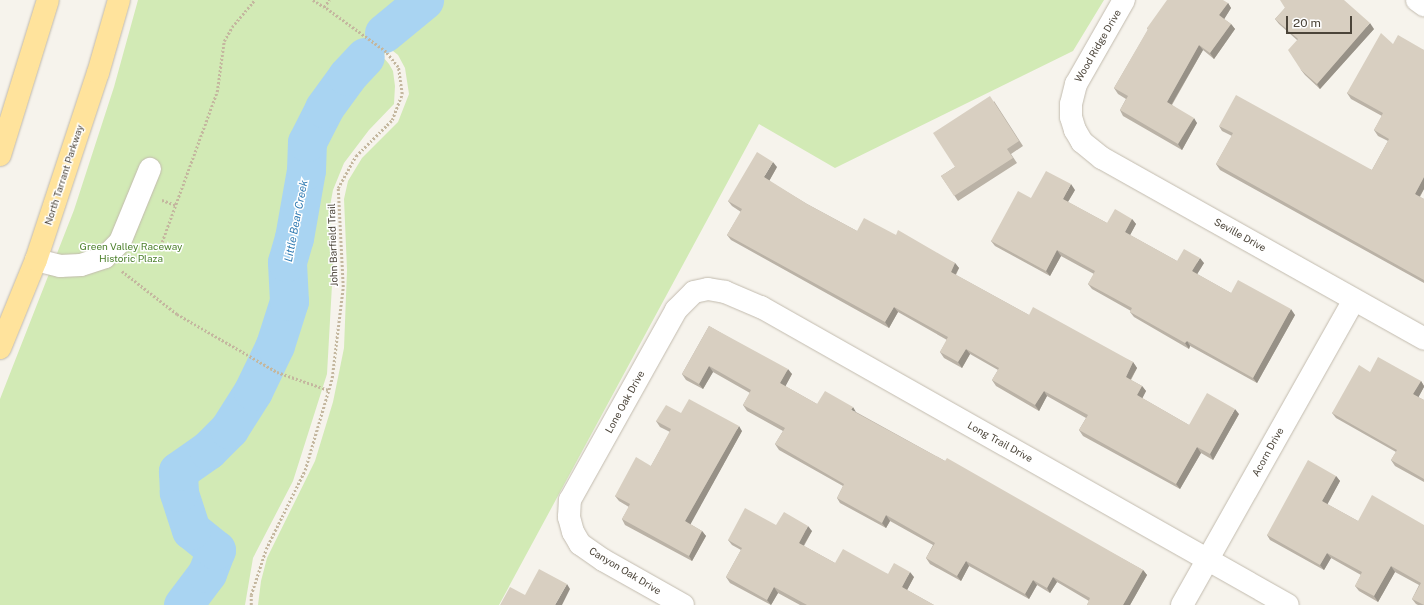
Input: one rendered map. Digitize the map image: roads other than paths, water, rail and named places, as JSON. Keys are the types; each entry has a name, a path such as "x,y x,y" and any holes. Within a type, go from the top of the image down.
{"main road":[{"path":"0,155 48,0"},
{"name":"North Tarrant Parkway","path":"0,348 36,260 98,73 119,0"}],"street":[{"name":"Wood Ridge Drive","path":"1071,116 1071,104 1076,84 1124,0"},
{"path":"1417,0 1424,5"},
{"name":"Seville Drive","path":"1071,116 1075,130 1082,142 1102,158 1424,339"},
{"path":"36,260 60,266 81,265 105,257 120,242 150,169"},
{"name":"Lone Oak Drive","path":"573,532 569,517 570,500 676,310 694,292 708,289"},
{"name":"Long Trail Drive","path":"708,289 725,292 761,307 1288,605"},
{"name":"Acorn Drive","path":"1182,605 1354,300"},
{"name":"Canyon Oak Drive","path":"573,532 580,544 603,560 683,605"}],"waterway":[{"name":"Little Bear Creek","path":"384,33 424,0"},
{"name":"Little Bear Creek","path":"183,605 207,573 216,550 191,530 179,492 178,471 208,450 229,429 253,391 275,345 289,301 287,262 294,238 306,170 307,142 324,108 347,76 365,57"}],"park label":[{"name":"Green Valley Raceway Historic Plaza","path":"131,252"}]}
